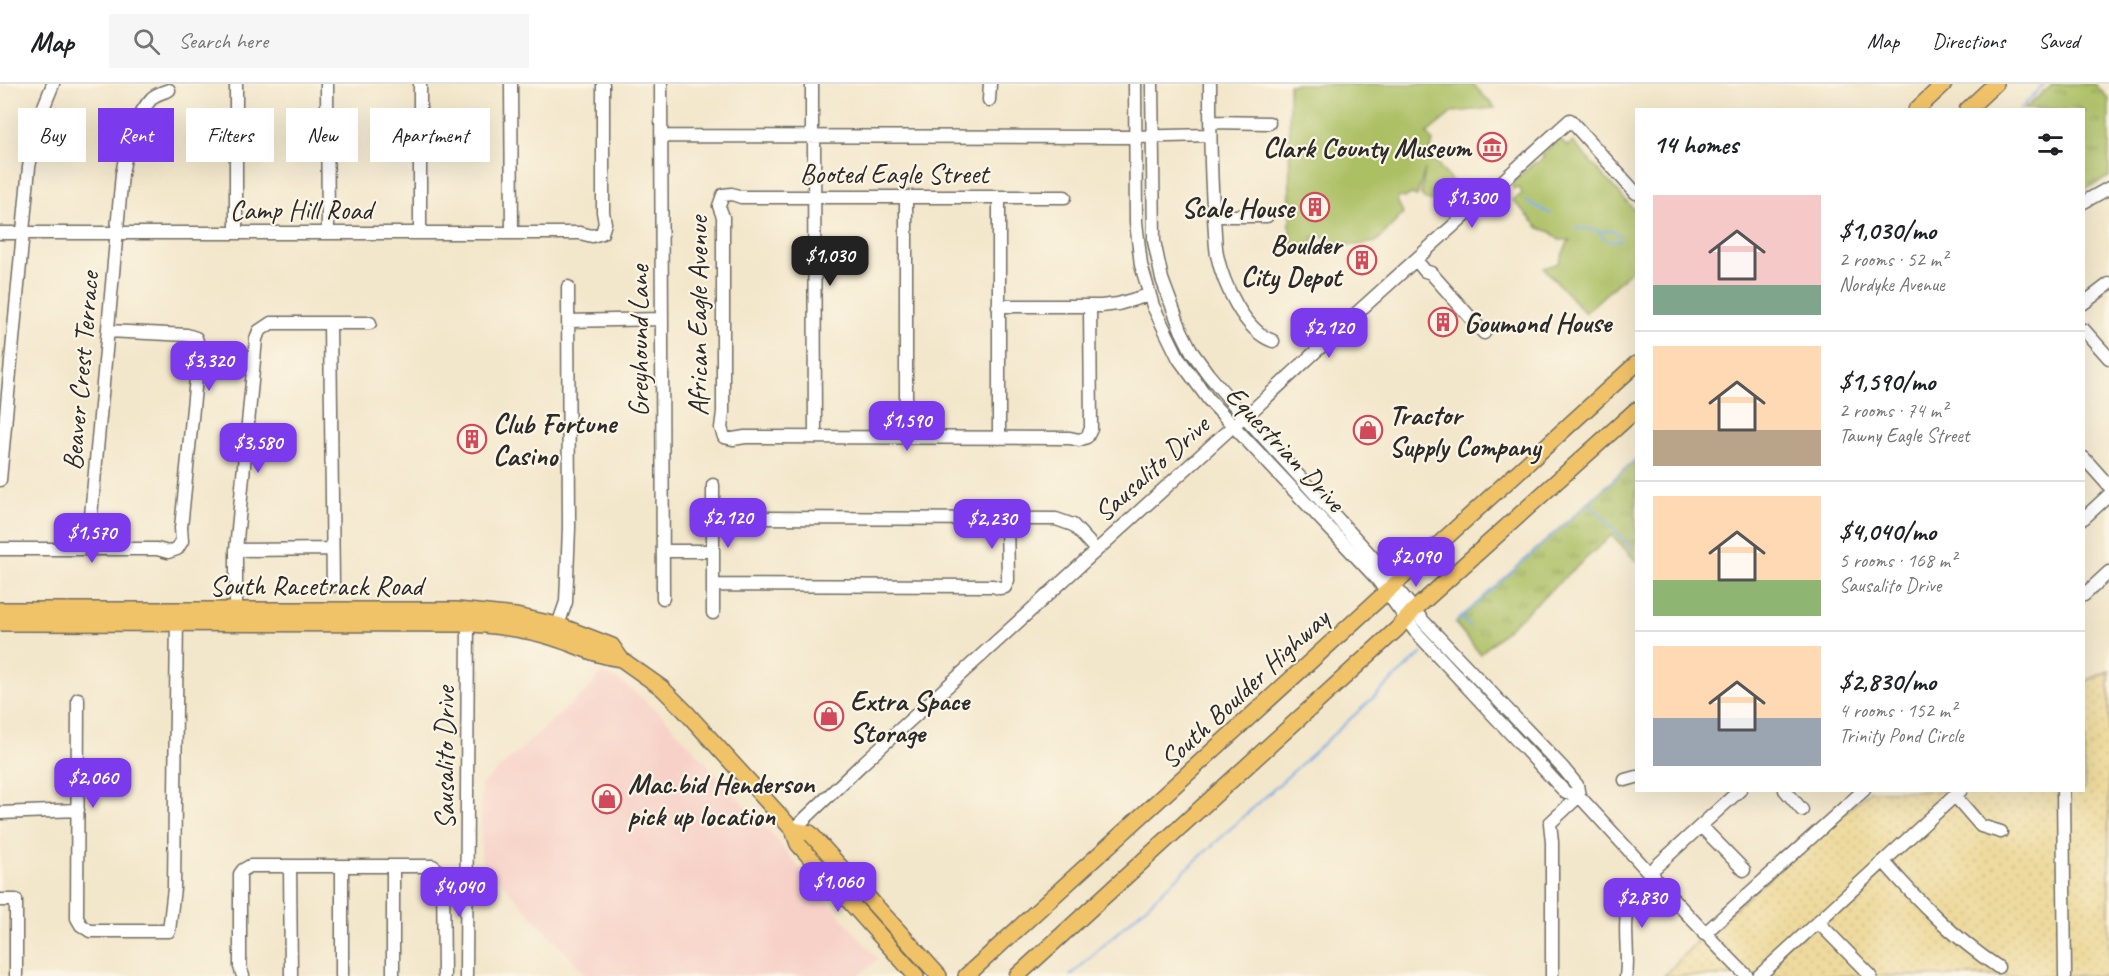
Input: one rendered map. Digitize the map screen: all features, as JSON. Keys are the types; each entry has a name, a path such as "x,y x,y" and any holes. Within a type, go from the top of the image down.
{"main road":[{"path":"1918,108 1944,84"},
{"path":"1969,108 1995,84"},
{"name":"South Boulder Highway","path":"966,976 1635,365"},
{"name":"South Boulder Highway","path":"1017,976 1635,411"},
{"name":"South Racetrack Road","path":"0,610 177,617 236,611 320,617"},
{"name":"South Racetrack Road","path":"0,623 177,617 468,618 516,616 558,625 612,646 621,658 644,674 685,711 793,830 798,844 916,976"},
{"name":"South Racetrack Road","path":"468,618 534,632 574,644 602,656 621,658"},
{"name":"South Racetrack Road","path":"793,830 810,833 939,976"}],"street":[{"path":"0,480 32,148 40,116 53,84"},
{"path":"236,84 236,233"},
{"path":"327,84 328,233"},
{"path":"420,84 420,233"},
{"path":"511,84 512,233"},
{"name":"Camp Hill Road","path":"0,232 580,233 592,236 602,233 605,224 603,212 603,84"},
{"name":"Greyhound Lane","path":"661,84 663,598"},
{"path":"812,84 815,197 815,437 1070,438 1079,440 1087,437 1091,429 1090,306"},
{"path":"989,100 990,84"},
{"name":"Equestrian Drive","path":"1135,84 1138,242 1141,265 1149,295 1179,359 1209,400 1377,579 1390,589 1410,615 1566,793 1579,796 1704,934 1747,976"},
{"name":"Equestrian Drive","path":"1152,84 1154,241 1162,279 1174,314 1192,352 1208,374 1386,572 1390,589"},
{"path":"1210,84 1210,129 1217,255 1233,298 1251,326 1263,338 1273,341"},
{"name":"Beaver Crest Terrace","path":"88,549 122,174 131,139 144,110 153,97 169,90"},
{"name":"Sausalito Drive","path":"793,830 1096,549 1253,410 1344,324 1570,120 1635,193"},
{"path":"662,136 1152,136 1269,123"},
{"path":"2085,201 2109,188"},
{"name":"Booted Eagle Street","path":"723,195 1065,197"},
{"name":"African Eagle Avenue","path":"723,195 719,206 723,217 723,412 721,428 724,437 733,439 815,437"},
{"path":"906,197 906,437"},
{"path":"999,197 999,438"},
{"path":"1214,216 1267,216"},
{"path":"1418,258 1425,272 1431,273 1484,333"},
{"path":"2085,302 2109,284"},
{"path":"558,625 566,602 569,538 568,287"},
{"path":"999,306 1118,304 1149,295"},
{"path":"568,321 662,319"},
{"path":"236,611 236,550 256,339 261,328 271,323 370,323"},
{"path":"330,323 333,586"},
{"path":"0,549 157,549 168,552 177,549 182,541 199,348 196,338 187,335 108,330"},
{"path":"2085,331 2109,358"},
{"path":"2085,459 2109,486"},
{"path":"712,485 714,613"},
{"path":"2085,517 2109,495"},
{"path":"713,518 1065,521 1079,530 1096,549"},
{"path":"713,585 993,586 999,588 1005,586 1008,580 1007,519"},
{"path":"236,550 332,549"},
{"path":"663,551 713,551"},
{"path":"2085,594 2108,577"},
{"path":"78,699 77,918 81,925 90,931 169,931 174,888 177,617"},
{"name":"Sausalito Drive","path":"466,976 468,618"},
{"path":"1626,976 1626,922 1629,903 1636,891 1738,792"},
{"path":"1787,792 1802,810"},
{"path":"1704,934 1862,792"},
{"path":"2063,792 2065,976"},
{"path":"1759,976 1958,793 1981,826 2001,832"},
{"path":"1552,976 1550,823 1579,796"},
{"path":"0,813 78,810"},
{"path":"1701,826 1744,870"},
{"path":"1884,862 1916,899 1971,949 1998,968"},
{"path":"243,976 240,968 240,874 243,870 250,866 433,866 443,874 444,976"},
{"path":"290,866 291,976"},
{"path":"342,866 342,976"},
{"path":"393,866 393,976"},
{"path":"0,900 16,900 16,976"},
{"path":"1818,922 1871,976"}],"shaded area":[{"path":"602,672 623,683 662,715 776,839 878,959 859,976 587,976 481,860 481,785 593,684"}],"green space":[{"path":"1289,84 1473,84 1495,108 1453,112 1427,133 1433,142 1427,161 1435,161 1467,200 1425,200 1421,194 1425,169 1417,196 1411,194 1397,200 1403,214 1376,242 1330,245 1327,237 1313,237 1312,250 1296,254 1290,238"},
{"path":"2053,84 2095,84 2109,99 2109,177 2085,189 2085,108 2025,108"},
{"path":"1559,139 1567,146 1573,142 1635,211 1635,267 1585,313 1544,268 1559,263 1571,240 1559,240 1551,232 1539,228 1513,200 1522,194 1520,188 1513,189 1512,183 1544,157 1542,154"},
{"path":"1635,460 1635,560 1612,535 1480,654 1455,623"}],"sand":[{"path":"2109,671 2109,976 1664,976 1704,934 1869,792 2085,792 2085,682"}],"waterway":[{"path":"2021,108 2045,84"},
{"path":"1526,201 1551,214"},
{"path":"1575,229 1586,228 1600,232 1612,230 1620,236"},
{"path":"1600,233 1609,240 1620,240"},
{"path":"1455,623 1635,461"},
{"path":"1590,503 1632,549"},
{"path":"1462,618 1470,627"},
{"path":"1070,976 1422,653"}],"place":[{"name":"Clark County Museum","path":"1492,147"},
{"name":"Scale House","path":"1315,207"},
{"name":"Boulder City Depot","path":"1362,260"},
{"name":"Goumond House","path":"1443,322"},
{"name":"Tractor Supply Company","path":"1368,430"},
{"name":"Club Fortune Casino","path":"472,439"},
{"name":"Extra Space Storage","path":"829,716"},
{"name":"Mac.bid Henderson pick up location","path":"607,799"}]}
